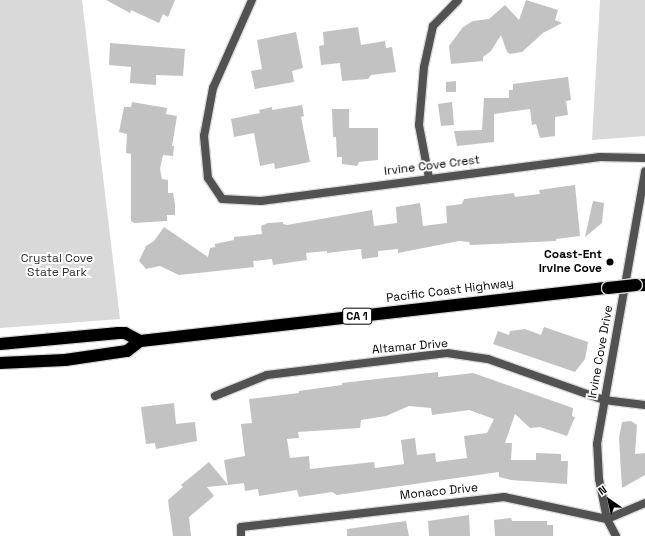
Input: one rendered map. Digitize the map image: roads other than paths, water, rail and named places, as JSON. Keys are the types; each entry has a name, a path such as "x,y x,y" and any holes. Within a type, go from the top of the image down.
{"highway":[{"name":"Pacific Coast Highway","path":"0,363 65,360 127,351 140,341 643,285"},
{"path":"0,344 118,333 125,333 140,341"}],"street":[{"name":"Irvine Cove Crest","path":"252,0 213,88 204,136 208,178 222,199 260,201 600,157 645,158"},
{"path":"429,178 420,125 424,67 433,26 458,0"},
{"name":"Irvine Cove Drive","path":"616,536 607,520 599,479 597,444 645,171"},
{"name":"Altamar Drive","path":"215,396 267,375 447,354 488,359 604,400 645,406"},
{"name":"Monaco Drive","path":"241,536 241,527 504,497 607,520"},
{"path":"607,520 645,503"}],"place":[{"name":"Coast-Ent Irvine Cove","path":"610,262"}],"park label":[{"name":"Crystal Cove State Park","path":"57,266"}]}
